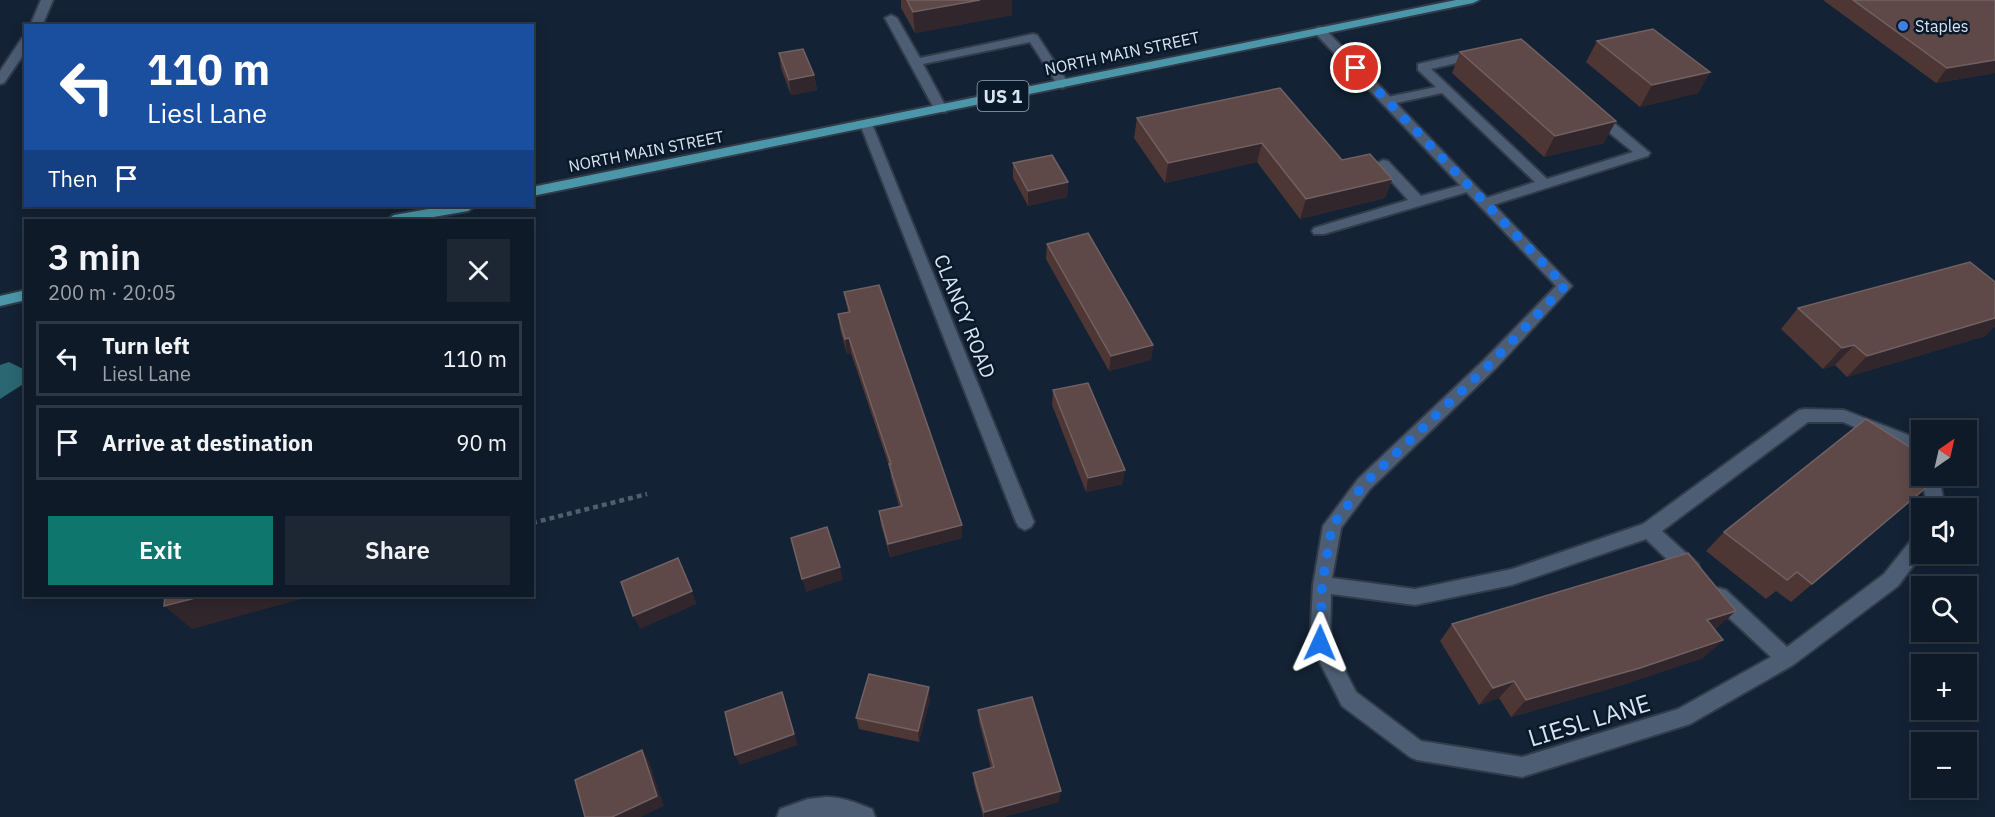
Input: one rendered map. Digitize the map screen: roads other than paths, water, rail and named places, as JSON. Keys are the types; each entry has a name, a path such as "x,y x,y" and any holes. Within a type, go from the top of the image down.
{"main road":[{"name":"NORTH MAIN STREET","path":"534,192 1473,0"},
{"path":"399,219 463,207"},
{"path":"0,301 24,295"}],"street":[{"path":"37,24 47,0"},
{"path":"891,18 941,109"},
{"name":"LIESL LANE","path":"1320,30 1565,286 1490,364 1364,484 1332,526 1322,585 1320,643 1348,699 1417,750 1522,767 1683,717 1786,659 1891,580 1911,554"},
{"path":"916,62 1034,38 1063,84"},
{"path":"0,80 24,44"},
{"path":"1491,51 1422,67 1545,184"},
{"path":"1388,101 1444,89"},
{"path":"1485,203 1643,153 1587,107"},
{"name":"CLANCY ROAD","path":"867,124 1025,522"},
{"path":"1383,164 1418,202"},
{"path":"1319,231 1469,187"},
{"path":"1322,585 1415,597 1512,577 1649,530 1806,415 1844,416 1905,441 1911,449"},
{"path":"1649,530 1786,659"},
{"path":"788,817 813,807 842,807 864,817"}],"place":[{"name":"Staples","path":"1903,26"}]}
